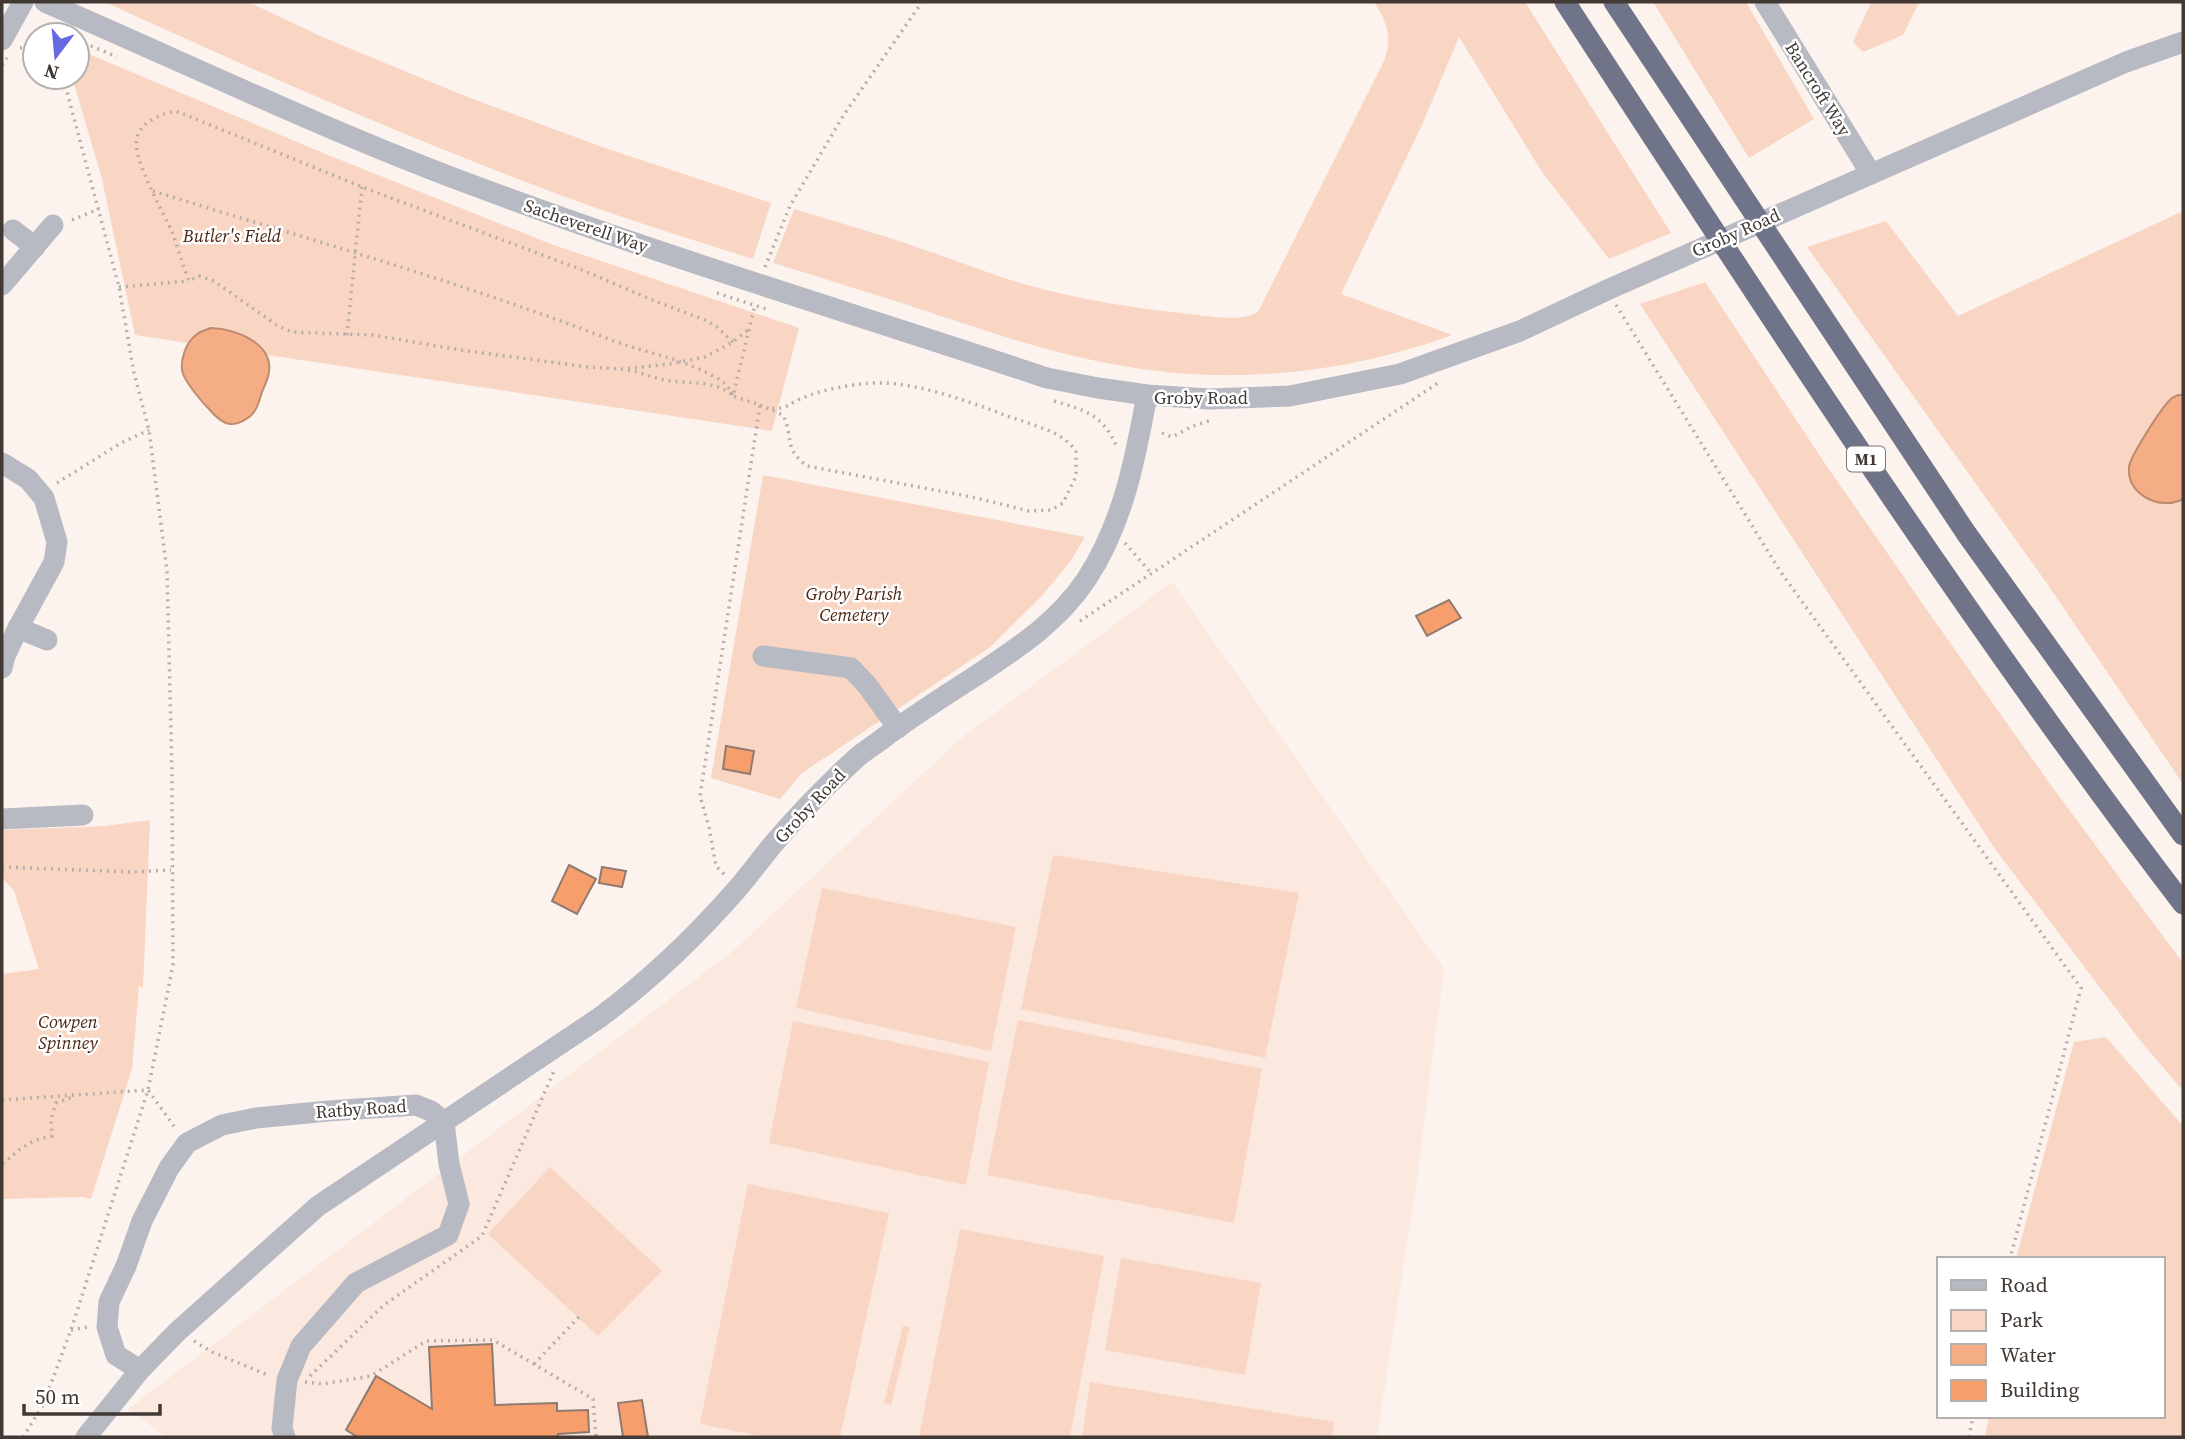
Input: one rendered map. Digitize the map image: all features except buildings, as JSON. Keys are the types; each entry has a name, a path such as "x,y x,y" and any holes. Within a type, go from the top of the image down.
{"highway":[{"name":"M1","path":"1565,2 1765,309 1943,572 2131,836 2183,904"},
{"name":"M1","path":"1614,2 1966,533 2183,835"}],"street":[{"path":"2,40 23,2"},
{"name":"Sacheverell Way","path":"45,2 439,172 757,295 1047,378 1147,395"},
{"name":"Bancroft Way","path":"1766,2 1871,174"},
{"name":"Groby Road","path":"444,1122 635,991 739,888 776,841 855,759 1038,633 1063,608 1085,581 1113,528 1127,491 1147,395 1209,399 1278,397 1400,374 1520,331 1607,290 2126,62 2183,42"},
{"path":"2,285 53,225"},
{"path":"13,230 35,247"},
{"path":"2,463 28,479 44,498 57,542 54,562 18,628 2,668"},
{"path":"18,628 47,640"},
{"path":"763,656 851,668 867,685 898,728"},
{"path":"2,819 83,815"},
{"name":"Ratby Road","path":"86,1437 140,1370 177,1332 318,1206 444,1122 430,1111 416,1105 328,1111 256,1118 222,1125 187,1143 169,1168 142,1221 110,1302 107,1327 116,1355 140,1370"},
{"path":"280,1434 288,1380 301,1346 356,1283 448,1235 459,1204 449,1164 444,1122"}],"path":[{"path":"733,396 757,295 790,206 843,116 922,2"},
{"path":"91,47 127,61"},
{"path":"23,1437 43,1405 71,1329 148,1090 173,965 167,571 149,430 134,373 119,287 67,91"},
{"path":"189,281 172,232 139,159 137,138 147,123 164,113 176,111 362,187 585,271 705,320 733,342"},
{"path":"347,335 362,187"},
{"path":"153,191 464,287 610,340 683,362 728,384 733,396"},
{"path":"53,225 60,230 72,220 99,209"},
{"path":"119,287 189,281 199,276 214,281 278,326 292,332 373,335 588,367 622,369 705,357 733,342 750,328"},
{"path":"1607,290 1780,571 2081,988 2011,1257"},
{"path":"717,293 757,295"},
{"path":"757,295 767,309"},
{"path":"622,369 662,380 709,385 760,405 784,409 805,397 862,384 894,385 940,393 1018,419 1065,440 1076,452 1076,476 1063,503 1051,510 1029,511 972,497 807,467 796,457 789,442 788,424 783,415 771,408"},
{"path":"1071,627 1444,379"},
{"path":"1049,399 1094,414 1105,424 1111,435 1117,448 1116,458"},
{"path":"739,888 716,866 700,796 760,405"},
{"path":"40,494 121,443 149,430"},
{"path":"1113,528 1152,573"},
{"path":"2,866 133,872 172,870"},
{"path":"2,1100 148,1090"},
{"path":"148,1090 187,1143"},
{"path":"2,1163 23,1147 38,1139 52,1136 51,1119 56,1103 77,1095"},
{"path":"534,1364 579,1317"},
{"path":"71,1329 81,1327"},
{"path":"212,1352 275,1378 322,1384 371,1376 426,1341 493,1340 593,1399 596,1437"},
{"path":"1969,1437 1973,1418"}],"shaded area":[{"path":"1172,582 1444,969 1417,1179 1377,1437 166,1437 128,1409 733,951 960,739"}],"green space":[{"path":"105,2 248,2 327,39 465,96 605,148 771,203 753,259 596,208 471,161 287,84"},
{"path":"1374,2 1525,2 1671,233 1609,259 1542,172 1459,37 1422,125 1341,294 1452,335 1413,348 1333,367 1252,375 1211,375 1129,367 1076,357 1023,342 773,263 794,209 1045,290 1132,307 1212,317 1230,318 1254,314 1259,310 1384,61 1388,44 1387,30"},
{"path":"1653,2 1746,2 1814,119 1749,158"},
{"path":"1871,2 1919,2 1903,35 1863,52 1853,42"},
{"name":"Butler's Field","path":"91,55 328,155 551,244 799,328 772,431 135,335 102,179 76,91 91,91"},
{"path":"2183,211 2183,395 2170,399 2129,464 2149,499 2166,504 2183,499 2183,784 2048,585 1807,247 1886,221 1958,316"},
{"path":"1705,282 1824,462 1929,613 2050,784 2183,963 2183,1091 2139,1039 1995,849 1640,304"},
{"name":"Groby Parish Cemetery","path":"763,475 1085,537 1070,562 1041,597 989,648 802,773 780,799 711,778"},
{"name":"Cowpen Spinney","path":"150,820 143,988 139,986 132,1069 91,1199 2,1199 2,974 39,969 14,891 2,878 3,830 105,826"},
{"path":"1053,855 1299,893 1265,1058 1021,1009"},
{"path":"822,888 1016,927 991,1051 796,1008"},
{"path":"1018,1020 1262,1069 1234,1223 987,1175"},
{"path":"793,1021 989,1062 966,1185 769,1143"},
{"path":"2106,1037 2183,1126 2183,1437 1985,1437 1989,1418 2164,1418 2164,1257 2017,1257 2074,1042"},
{"path":"550,1167 662,1271 598,1336 488,1234"},
{"path":"748,1184 889,1213 840,1437 765,1437 700,1424"},
{"path":"960,1229 1104,1256 1070,1437 919,1437"},
{"path":"1121,1258 1261,1283 1245,1375 1105,1350"},
{"path":"903,1326 910,1327 891,1405 884,1403"},
{"path":"1090,1382 1334,1422 1332,1437 1082,1437"}],"water":[{"path":"211,328 241,334 250,339 265,353 269,362 268,377 257,408 244,421 230,424 221,420 194,392 183,374 183,358 189,342"},
{"path":"2183,395 2183,499 2155,502 2139,493 2133,486 2129,467 2159,414 2171,399"}]}
